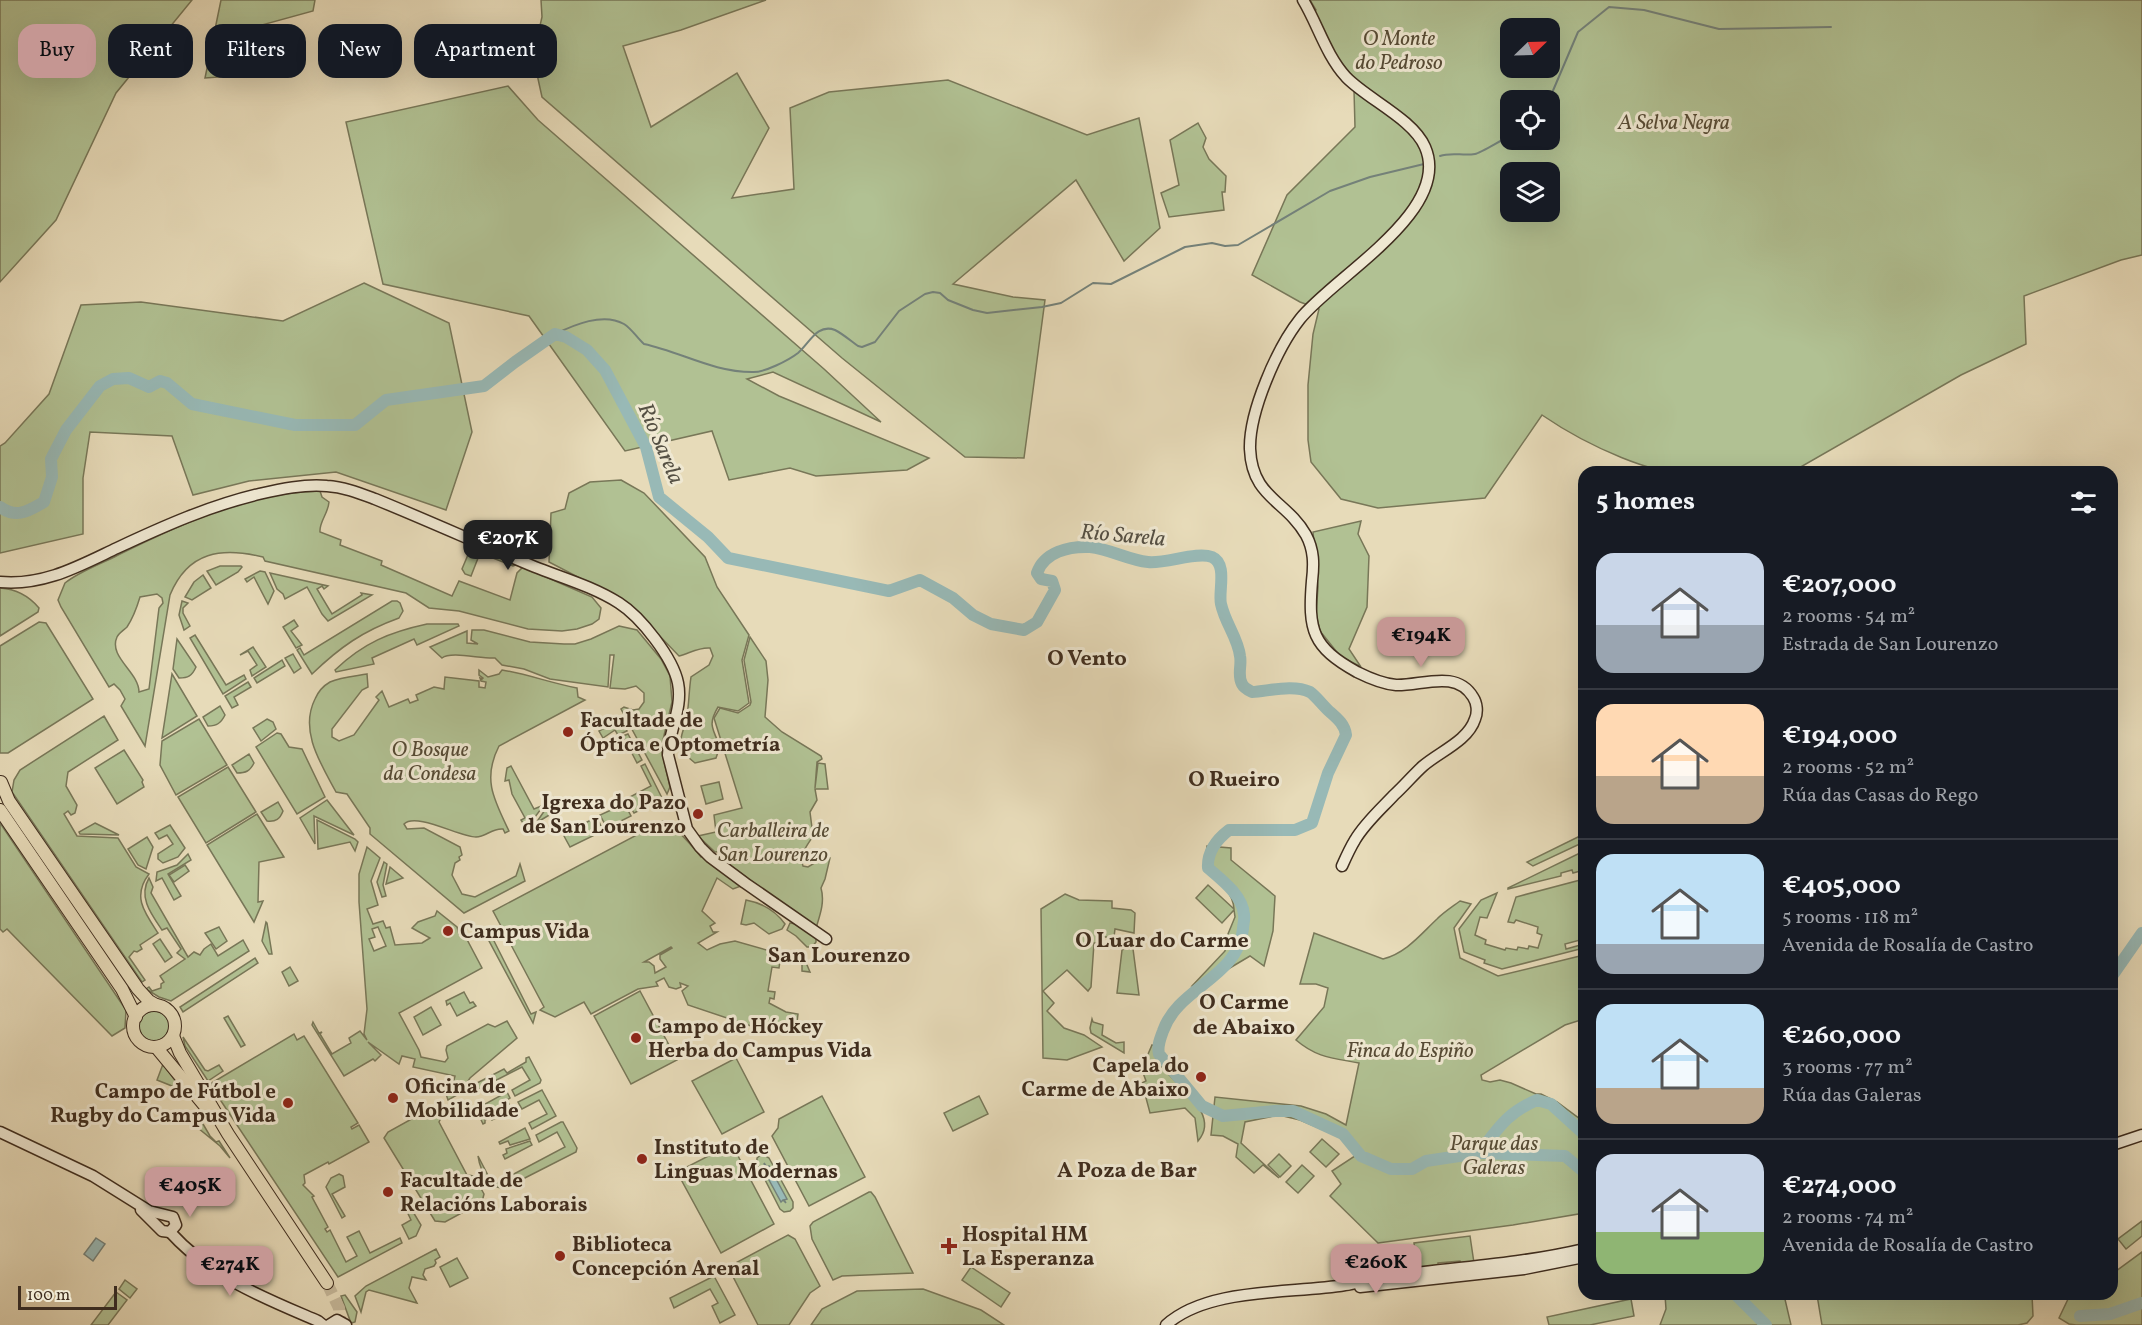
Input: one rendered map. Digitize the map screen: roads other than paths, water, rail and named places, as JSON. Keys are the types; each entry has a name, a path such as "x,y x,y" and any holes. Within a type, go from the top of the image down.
{"main road":[{"path":"0,780 9,801 138,989 149,1001 168,1010 172,1015 175,1029 173,1036 163,1045 156,1047 144,1044 136,1035 134,1026 136,1017 144,1008 156,1005"},
{"path":"0,810 123,989 136,1017"},
{"path":"173,1036 180,1053 228,1134 327,1282"},
{"path":"156,1047 228,1134"}],"street":[{"path":"1303,0 1339,68 1352,83 1410,127 1421,139 1428,159 1429,175 1416,204 1401,226 1368,258 1312,305 1282,346 1256,411 1250,435 1253,470 1261,487 1299,525 1311,546 1314,568 1310,617 1312,628 1323,647 1346,665 1380,682 1395,685 1441,680 1457,684 1471,694 1476,706 1475,720 1470,729 1422,766 1378,812 1355,840 1342,866"},
{"path":"0,582 26,582 61,575 174,521 215,506 282,489 313,485 345,488 375,499 580,585 621,604 651,635 672,664 679,695 668,754 687,829 700,848 745,883 826,939"},
{"path":"0,1132 93,1176 149,1211 173,1217 176,1222 175,1228 165,1230"},
{"path":"2118,1143 2139,1136"},
{"path":"132,1202 191,1253 226,1279 326,1323 339,1320 346,1325"},
{"path":"165,1230 160,1219 166,1215"},
{"path":"1351,1286 1369,1277 1506,1264 1578,1250"},
{"path":"1166,1325 1181,1314 1208,1302 1513,1270 1578,1258"}],"water":[{"path":"764,1163 767,1167 769,1166 787,1199 784,1200 786,1203 783,1200 781,1202 763,1169"},
{"path":"96,1238 105,1244 93,1261 84,1254"}],"waterway":[{"path":"1553,90 1578,32 1609,7 1644,10 1719,29 1831,27"},
{"path":"1440,156 1475,154 1500,141"},
{"path":"555,334 589,321 607,319 627,326 644,344 724,369 757,372 776,366 794,356 823,329 835,330 858,346 862,347 875,342 899,311 925,294 933,292 940,293 948,300 973,310 987,313 1061,303 1093,283 1111,284 1185,247 1212,243 1225,246 1238,245 1330,191 1370,177 1424,164"},
{"name":"Río Sarela","path":"0,507 17,513 28,511 44,502 52,477 51,459 66,430 100,386 113,379 129,378 149,387 160,381 167,383 192,404 295,425 355,425 386,400 484,386 555,334 566,337 587,350 605,370 646,447 659,497 708,537 728,558 889,591 920,580 953,598 973,615 991,624 1024,630 1037,622 1055,590 1052,581 1041,579 1037,573 1045,560 1058,552 1090,547 1148,562 1198,556 1212,557 1220,566 1221,604 1239,649 1240,677 1246,689 1252,692 1296,688 1310,692 1341,722 1346,735 1328,773 1312,823 1295,830 1229,830 1213,847 1208,868 1231,889 1243,908 1244,920 1239,946 1219,971 1181,1003 1171,1016 1160,1040 1159,1054 1202,1106 1223,1116 1293,1111 1343,1134 1361,1156 1391,1169 1412,1169 1426,1161 1479,1153 1498,1128 1511,1116 1537,1100 1551,1104 1578,1129"},
{"name":"Río Sarela","path":"2118,967 2142,933"},
{"path":"1479,1153 1565,1156 1578,1167"},
{"path":"1741,1300 1766,1325"},
{"path":"2080,1316 2110,1314 2142,1303"}],"tunnel":[{"path":"327,1283 339,1308 340,1325"}],"place":[{"name":"Facultade de Óptica e Optometría","path":"568,732"},
{"name":"Igrexa do Pazo de San Lourenzo","path":"698,814"},
{"name":"Campus Vida","path":"448,931"},
{"name":"Campo de Hóckey Herba do Campus Vida","path":"636,1038"},
{"name":"Capela do Carme de Abaixo","path":"1201,1077"},
{"name":"Oficina de Mobilidade","path":"393,1098"},
{"name":"Campo de Fútbol e Rugby do Campus Vida","path":"288,1103"},
{"name":"Instituto de Linguas Modernas","path":"642,1159"},
{"name":"Facultade de Relacións Laborais","path":"388,1192"},
{"name":"Hospital HM La Esperanza","path":"949,1246"},
{"name":"Biblioteca Concepción Arenal","path":"560,1256"}],"district":[{"name":"O Vento","path":"1087,657"},
{"name":"O Rueiro","path":"1234,778"},
{"name":"O Luar do Carme","path":"1162,939"},
{"name":"San Lourenzo","path":"839,954"},
{"name":"O Carme de Abaixo","path":"1244,1014"},
{"name":"A Poza de Bar","path":"1127,1169"}],"park label":[{"name":"O Monte do Pedroso","path":"1399,50"},
{"name":"A Selva Negra","path":"1674,122"},
{"name":"O Bosque da Condesa","path":"430,761"},
{"name":"Carballeira de San Lourenzo","path":"773,842"},
{"name":"Finca do Espiño","path":"1410,1050"},
{"name":"Parque das Galeras","path":"1494,1155"}]}
